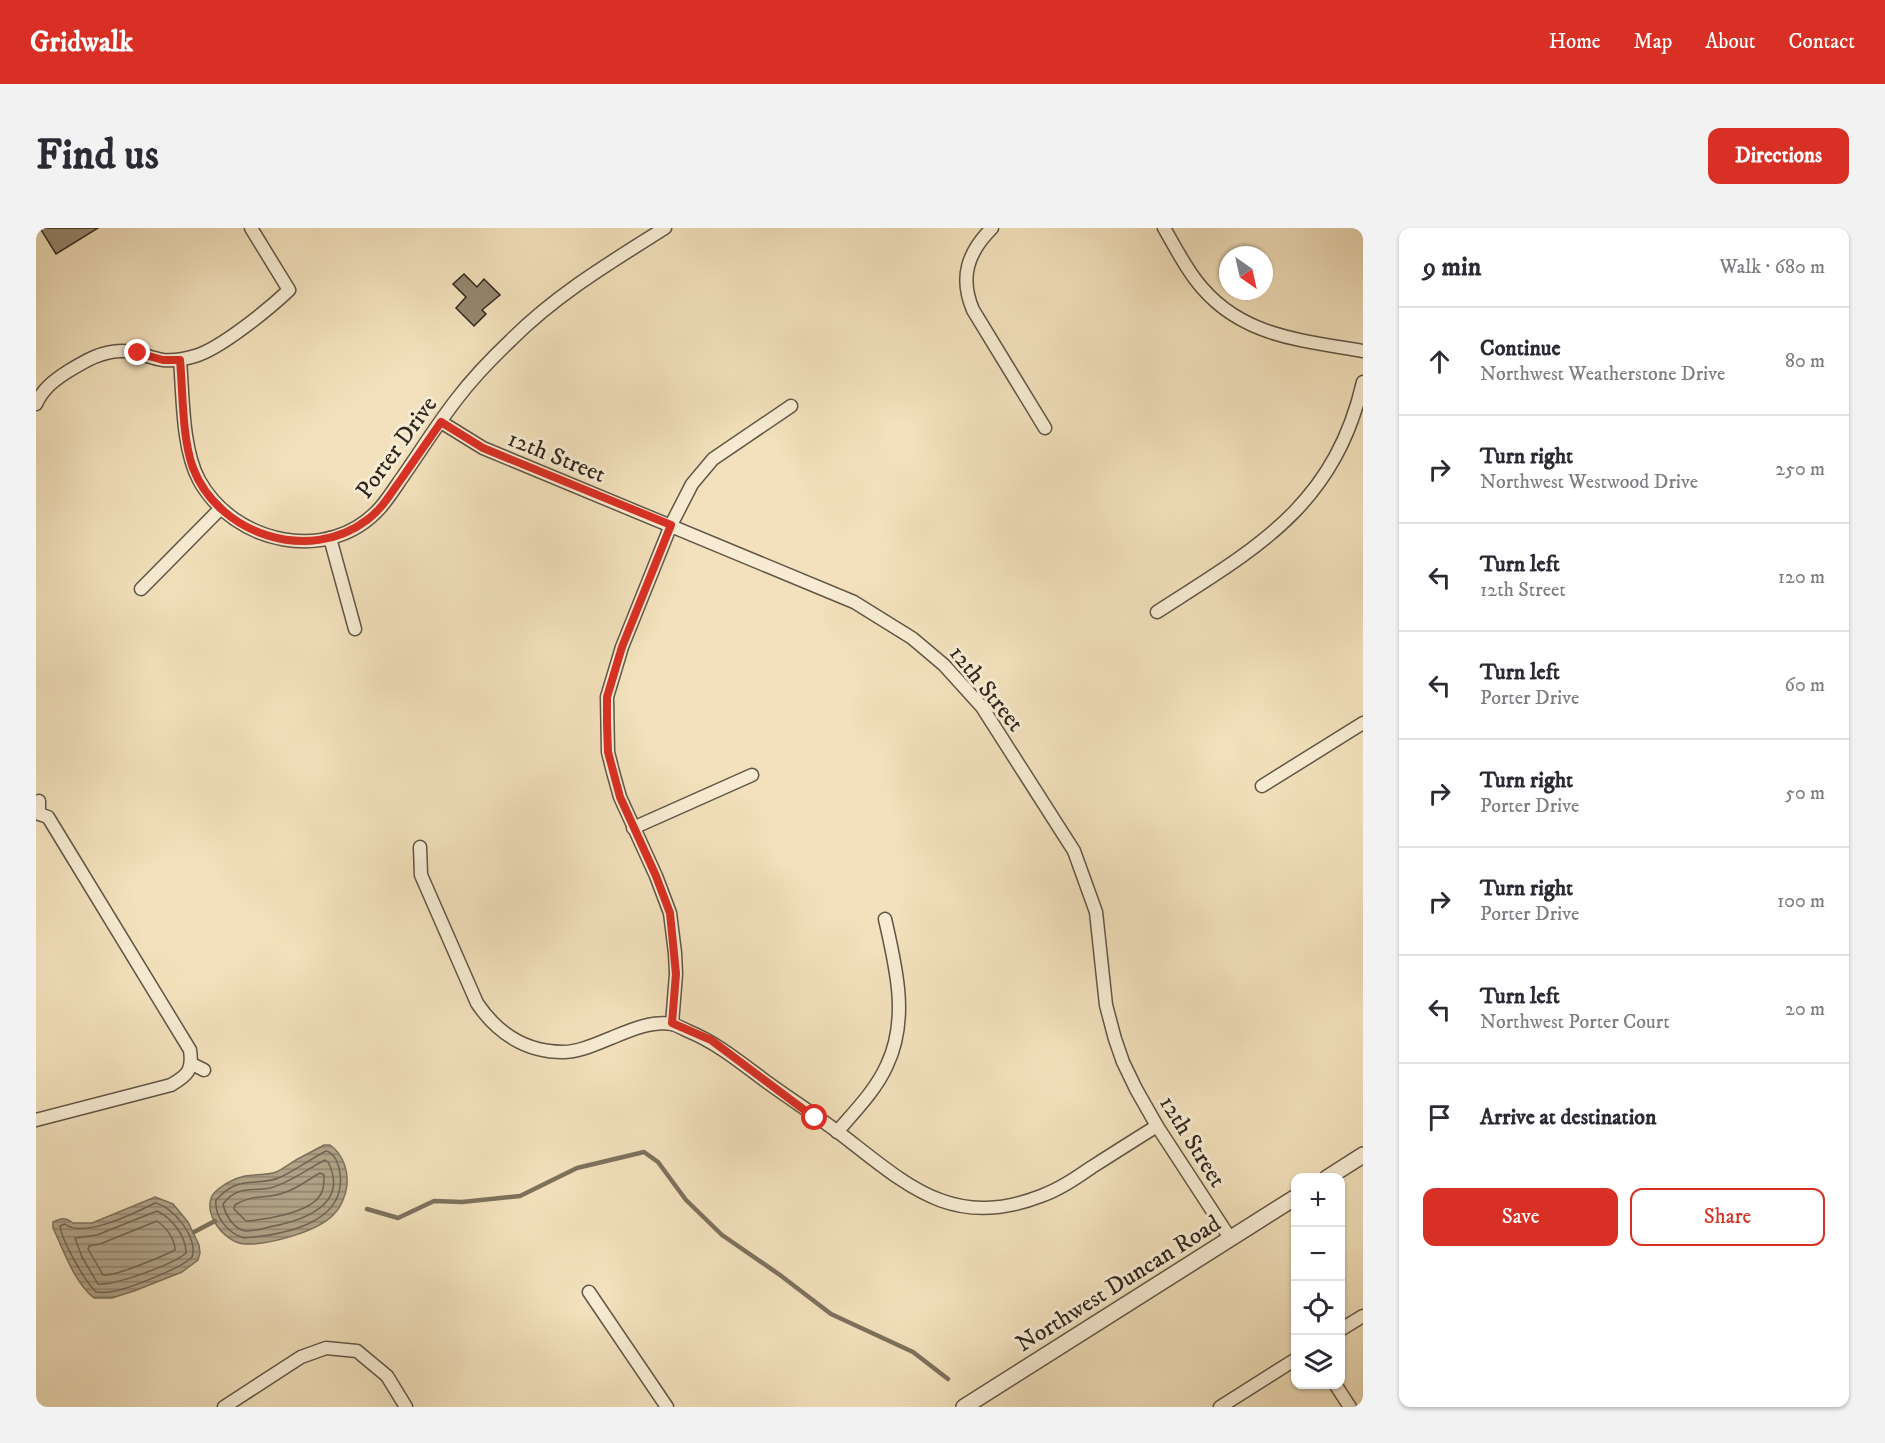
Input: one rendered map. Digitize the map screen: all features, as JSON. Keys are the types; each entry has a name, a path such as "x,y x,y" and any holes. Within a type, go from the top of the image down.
{"street":[{"path":"36,405 49,384 89,358 123,351 163,360 180,360 198,355 216,346 274,304 289,290 251,228"},
{"name":"Porter Drive","path":"180,360 188,448 193,467 199,481 220,509 239,524 265,536 308,541 330,538 358,526 381,507 456,400 532,320 580,281 665,228"},
{"path":"992,228 979,241 969,258 966,277 967,295 973,309 1045,428"},
{"path":"1164,228 1195,278 1228,312 1252,326 1302,341 1363,351"},
{"path":"1157,612 1252,550 1308,499 1327,471 1344,439 1358,406 1363,382"},
{"path":"672,1023 676,974 670,913 620,797 608,752 607,697 622,647 671,525 692,484 713,459 791,406"},
{"name":"12th Street","path":"441,422 483,448 854,602 912,638 939,659 982,707 1074,851 1096,912 1106,1005 1114,1039 1136,1089 1157,1126 1230,1238"},
{"path":"141,589 220,509"},
{"path":"330,538 356,629"},
{"path":"1262,786 1363,723"},
{"path":"633,828 752,775"},
{"path":"36,1119 171,1085 184,1078 192,1064 190,1050 178,1029 48,817 38,809"},
{"path":"420,847 421,875 477,1003 488,1020 504,1034 521,1044 542,1050 564,1052 587,1048 648,1025 672,1023 711,1040 895,1177 944,1203 965,1207 990,1208 1041,1196 1062,1186 1157,1126"},
{"path":"837,1132 867,1096 887,1066 896,1040 900,1016 898,988 885,920"},
{"path":"192,1064 204,1070"},
{"path":"1335,1173 1363,1155"},
{"name":"Northwest Duncan Road","path":"964,1407 1291,1200"},
{"path":"589,1292 667,1407"},
{"path":"1345,1327 1363,1316"},
{"path":"224,1407 301,1357 326,1348 357,1351 387,1376 406,1407"},
{"path":"1220,1407 1291,1362"},
{"path":"1338,1389 1350,1407"}],"water":[{"path":"324,1145 330,1145 338,1153 344,1163 347,1179 346,1193 341,1204 327,1220 305,1232 255,1244 237,1242 221,1231 211,1214 210,1205 217,1190 239,1178 276,1172"},
{"path":"155,1197 173,1204 188,1222 199,1245 198,1260 182,1272 134,1291 112,1298 94,1298 81,1284 70,1266 53,1228 53,1222 63,1219 73,1223 92,1223"}],"building":[{"path":"40,228 98,228 56,254"},
{"path":"464,274 477,287 484,279 500,295 482,310 486,314 474,326 456,308 466,297 453,284"}],"waterway":[{"path":"367,1209 398,1218 434,1201 462,1202 520,1196 577,1168 644,1152 658,1162 686,1200 722,1235 831,1314 913,1352 948,1379"},
{"path":"194,1232 215,1221"}],"route":[{"path":"138,353 163,360 180,360 188,448 199,481 220,509 239,524 265,536 308,541 330,538 369,519 381,507 441,422 483,448 671,525 622,647 607,697 607,724 608,752 620,797 670,913 676,974 672,1023 711,1040 815,1118"}]}
